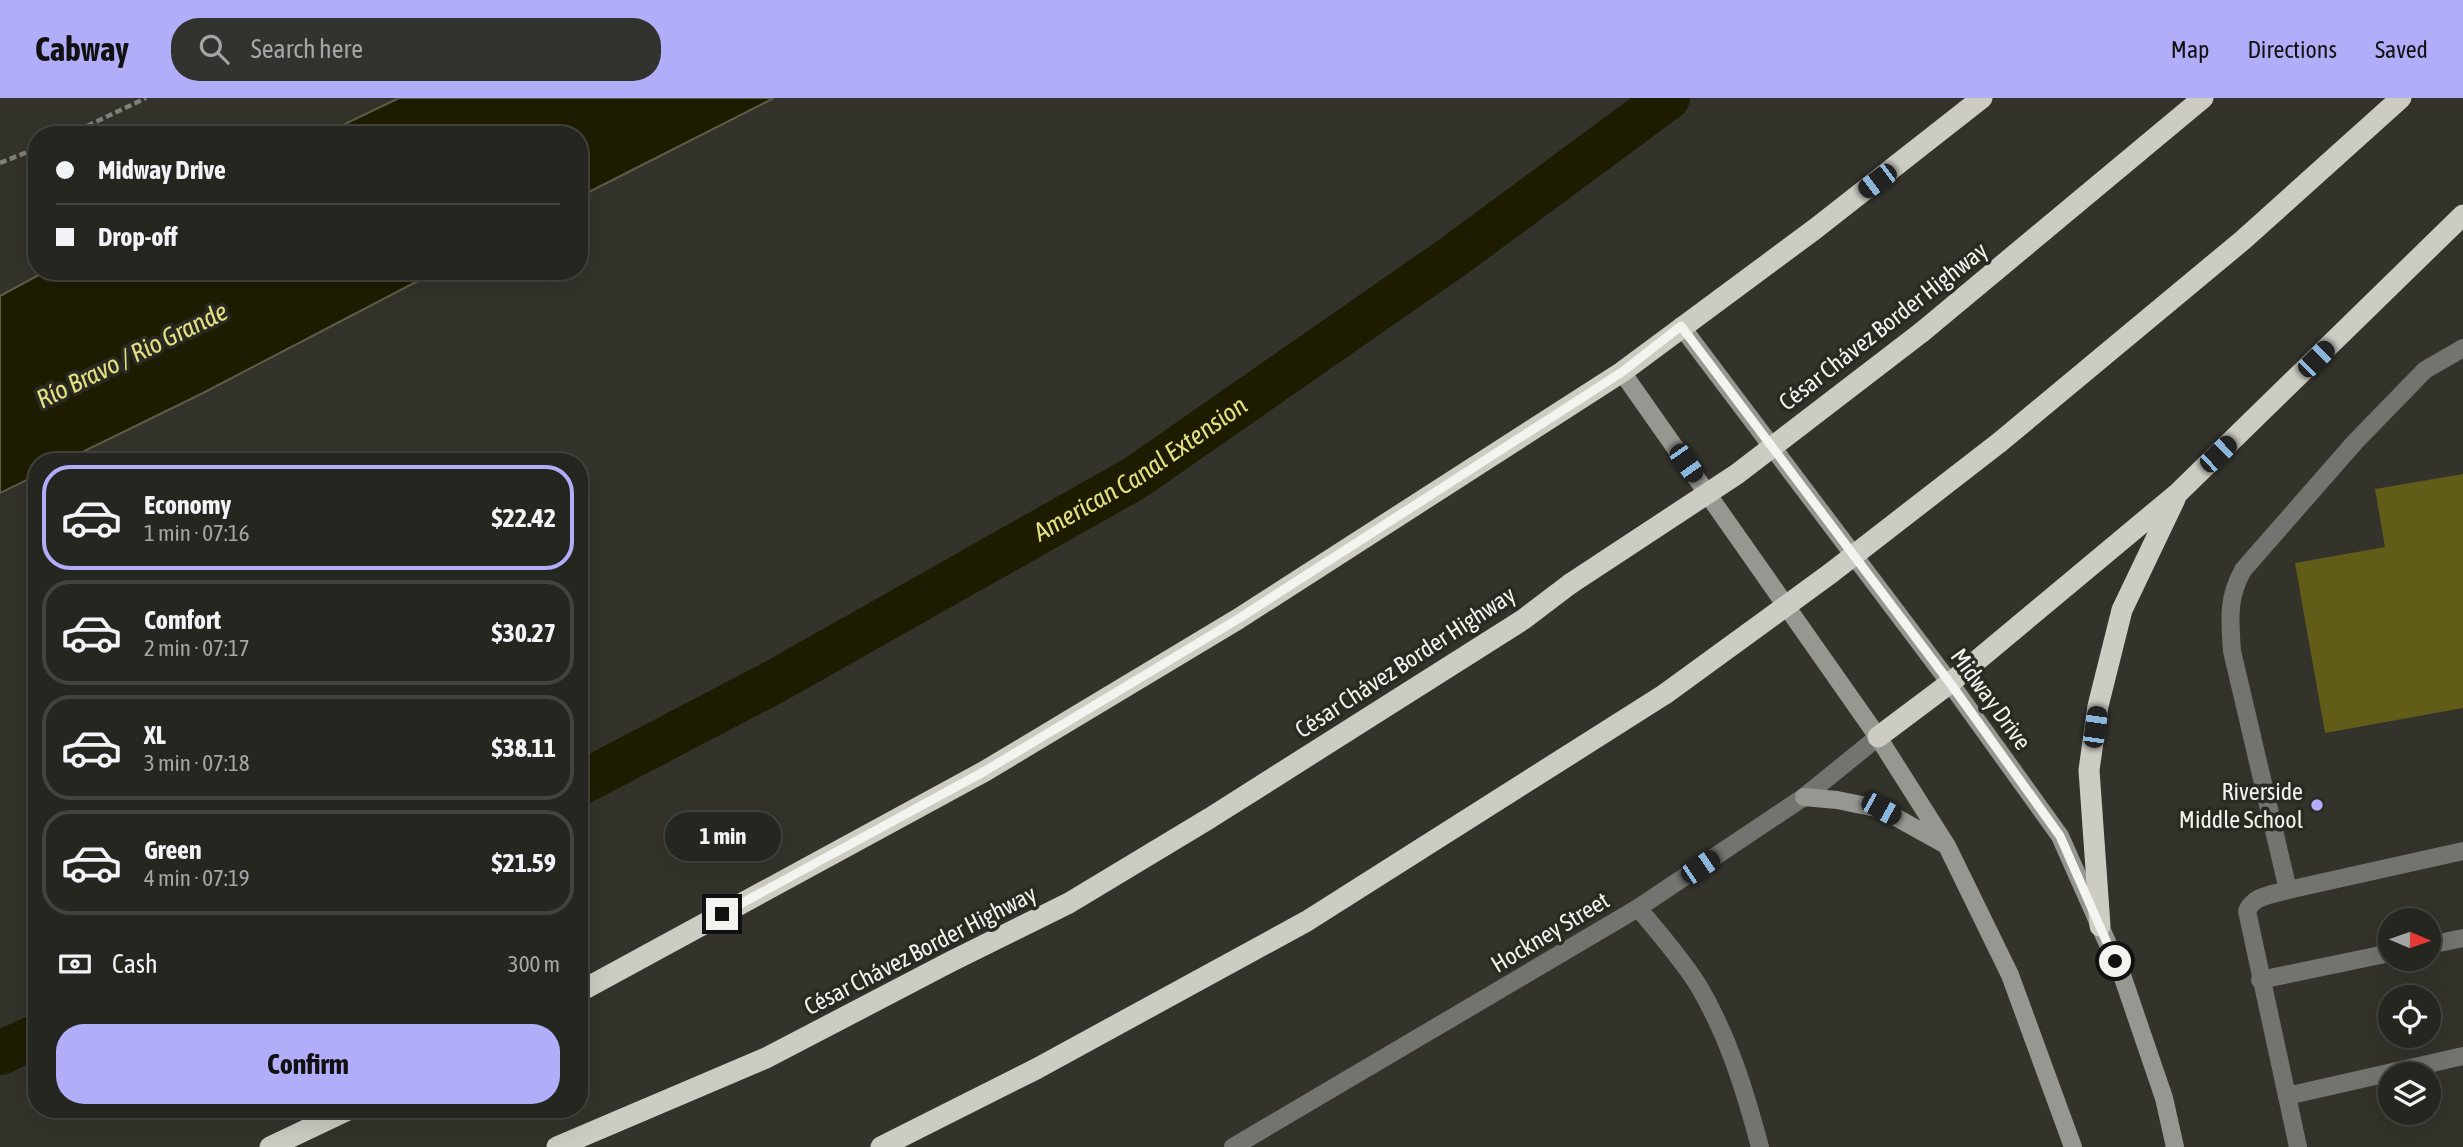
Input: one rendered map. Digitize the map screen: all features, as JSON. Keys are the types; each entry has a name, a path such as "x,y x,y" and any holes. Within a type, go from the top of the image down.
{"highway":[{"path":"588,987 996,764 1238,619 1622,372 1815,229 1982,98"},
{"name":"César Chávez Border Highway","path":"558,1147 766,1058 1069,903 1210,818 1524,619 1570,584 1737,474 1922,332 2203,98"},
{"path":"881,1147 1036,1069 1307,921 1665,694 1831,573 2000,442 2243,240 2401,98"},
{"path":"1878,737 1950,683 2178,493 2463,215"},
{"path":"2100,926 2089,770 2098,706 2122,610 2178,493"},
{"path":"270,1147 331,1118"}],"main road":[{"name":"Midway Drive","path":"1681,326 1950,683 2060,836 2123,978 2164,1098 2175,1147"},
{"path":"1622,372 1878,737 1947,846 2010,975 2073,1147"},
{"path":"1804,797 1837,800 1881,809 1947,846"}],"street":[{"path":"2287,890 2232,651 2229,610 2234,587 2243,570 2355,442 2425,370 2463,348"},
{"name":"Hockney Street","path":"1233,1147 1638,908 1804,797 1878,737"},
{"path":"2298,1147 2260,980 2247,911 2251,903 2287,890 2463,851"},
{"path":"1638,908 1698,985 1725,1037 1747,1098 1760,1147"},
{"path":"2441,943 2463,938"},
{"path":"2260,980 2378,955"},
{"path":"2287,1096 2463,1056"}],"path":[{"path":"87,126 146,98"},
{"path":"0,163 28,152"}],"water":[{"path":"399,98 774,98 588,192 588,126 341,126"},
{"name":"Río Bravo / Rio Grande","path":"29,280 420,280 201,394 80,453 28,453 28,479 0,493 0,296"}],"building":[{"name":"Riverside Middle School","path":"2463,474 2463,708 2325,733 2295,563 2385,547 2375,489"}],"waterway":[{"name":"American Canal Extension","path":"588,779 772,683 1135,478 1454,256 1668,98"},
{"name":"American Canal Extension","path":"0,1053 28,1040"}],"place":[{"name":"Riverside Middle School","path":"2317,805"}],"route":[{"path":"722,914 985,771 1238,619 1622,372 1681,326 1950,683 2060,836 2115,961"}]}
